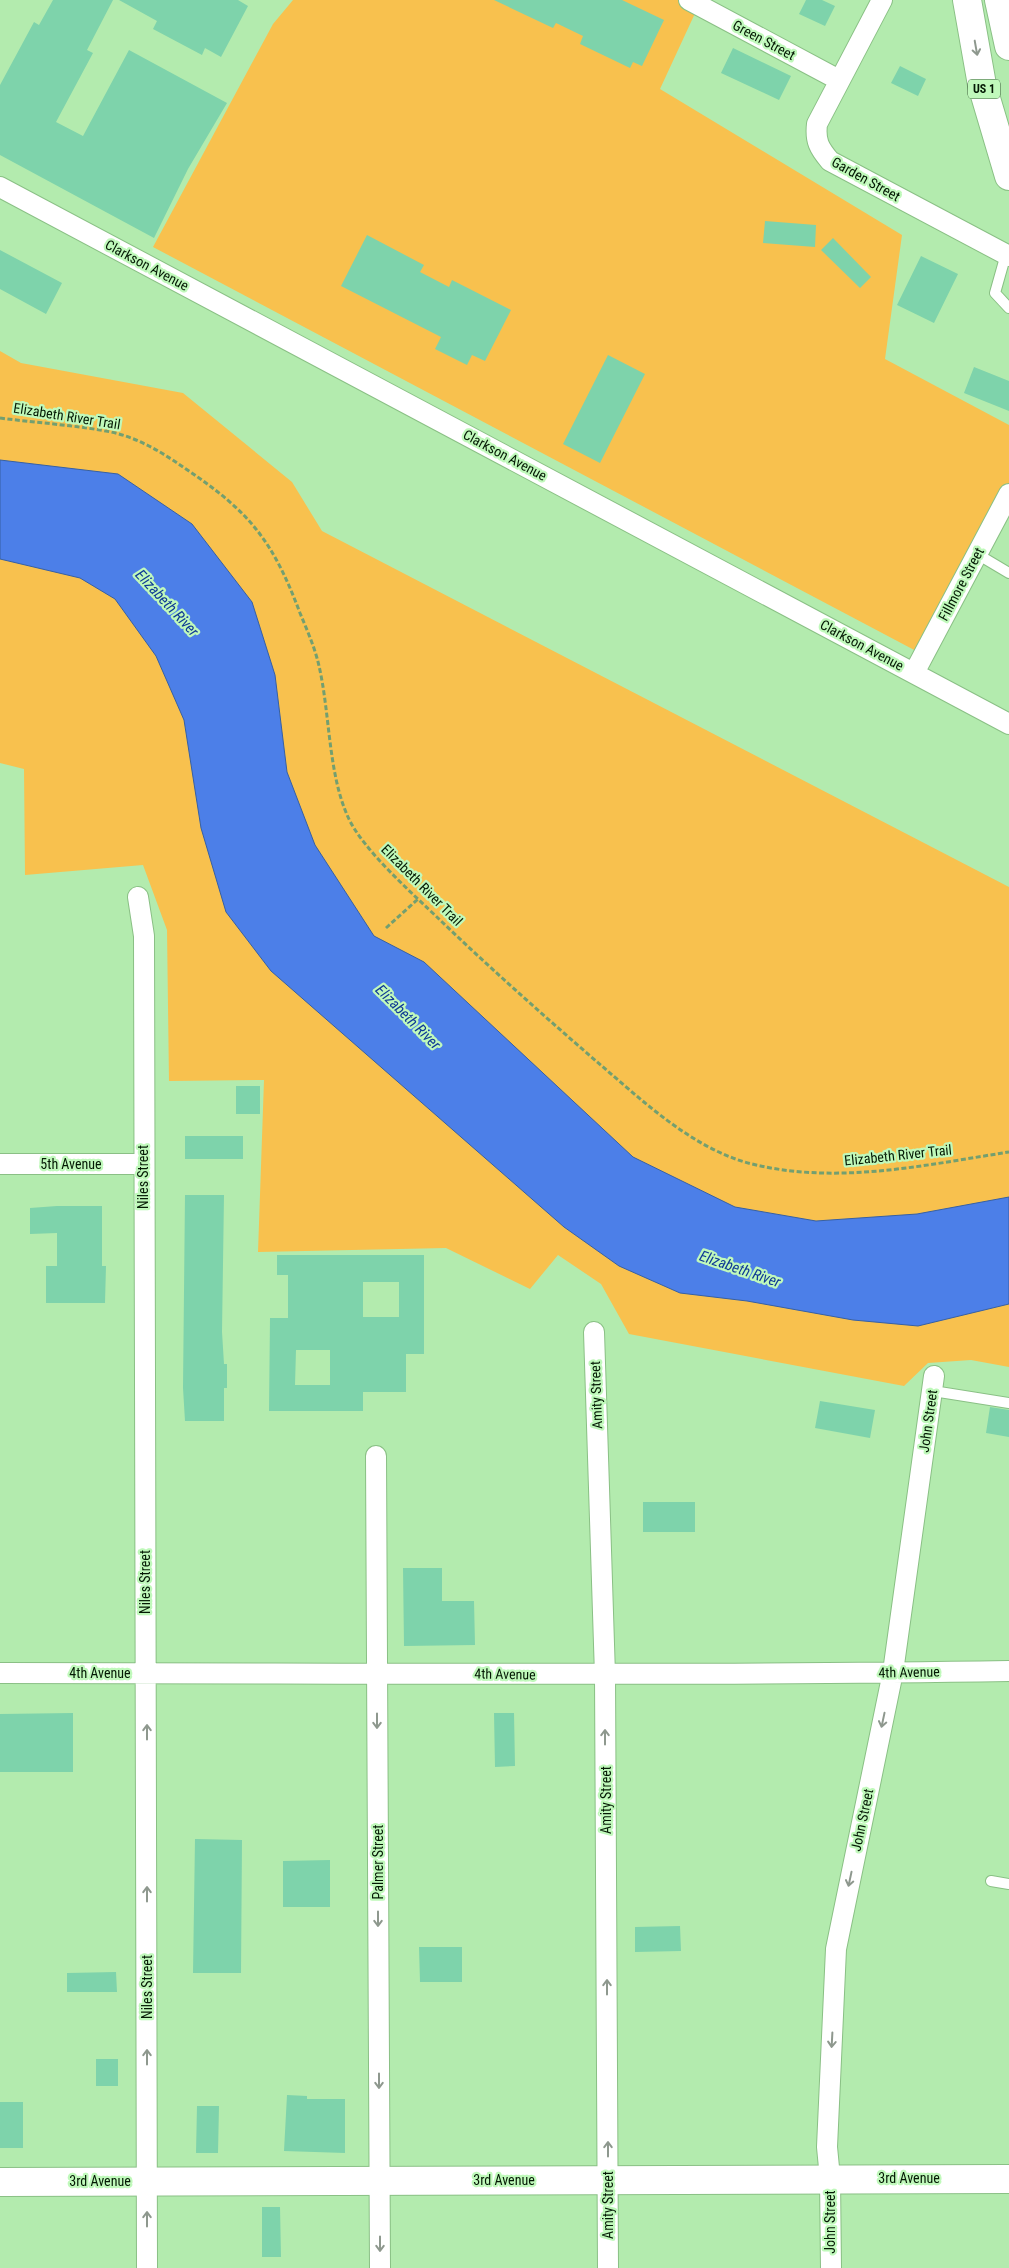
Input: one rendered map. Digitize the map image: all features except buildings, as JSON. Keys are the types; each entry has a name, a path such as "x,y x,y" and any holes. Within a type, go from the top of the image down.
{"main road":[{"name":"US 1","path":"967,0 982,85 1009,176"},
{"path":"1003,7 1009,46"},
{"name":"3rd Avenue","path":"0,2182 830,2178 1009,2179"}],"street":[{"name":"Green Street","path":"689,0 839,80"},
{"name":"Garden Street","path":"882,0 817,124 816,138 820,150 830,161 1007,255"},
{"name":"Clarkson Avenue","path":"0,187 1009,724"},
{"name":"Fillmore Street","path":"914,673 1009,494"},
{"name":"Niles Street","path":"138,897 144,936 143,1164 147,1673 147,2268"},
{"name":"5th Avenue","path":"0,1164 143,1164"},
{"name":"Amity Street","path":"594,1332 605,1675 608,2268"},
{"name":"John Street","path":"831,2268 830,2178 827,2146 836,1949 893,1672 933,1383"},
{"name":"Palmer Street","path":"376,1456 380,2268"},
{"name":"4th Avenue","path":"0,1673 376,1672 605,1675 1009,1671"}],"lane":[{"path":"1007,255 995,293 1009,308"},
{"path":"977,554 1009,573"},
{"path":"933,1383 1009,1403"},
{"path":"991,1881 1009,1884"}],"path":[{"name":"Elizabeth River Trail","path":"0,418 111,432 133,439 159,451 190,472 240,510 258,529 273,551 288,580 312,643 319,667 340,796 348,818 360,838 418,899 508,986 647,1104 706,1145 729,1156 752,1164 788,1170 867,1173 1009,1152"},
{"path":"386,928 418,899"}],"shaded area":[{"path":"293,0 679,0 697,9 660,89 902,235 885,359 1009,425 1009,486 918,652 153,247 273,24"},
{"path":"0,351 21,363 183,393 292,482 322,531 1009,887 1009,1367 971,1360 928,1363 904,1386 629,1334 601,1284 558,1255 530,1289 446,1248 258,1252 264,1080 169,1081 167,930 143,865 25,875 24,769 0,763"}],"water":[{"name":"Elizabeth River","path":"0,460 118,474 192,524 252,602 275,675 287,772 315,845 374,936 424,962 633,1157 735,1207 816,1221 917,1214 1009,1197 1009,1304 918,1326 853,1320 747,1301 680,1293 619,1266 564,1227 271,971 226,912 201,828 184,720 156,656 115,599 80,578 0,559"}]}
